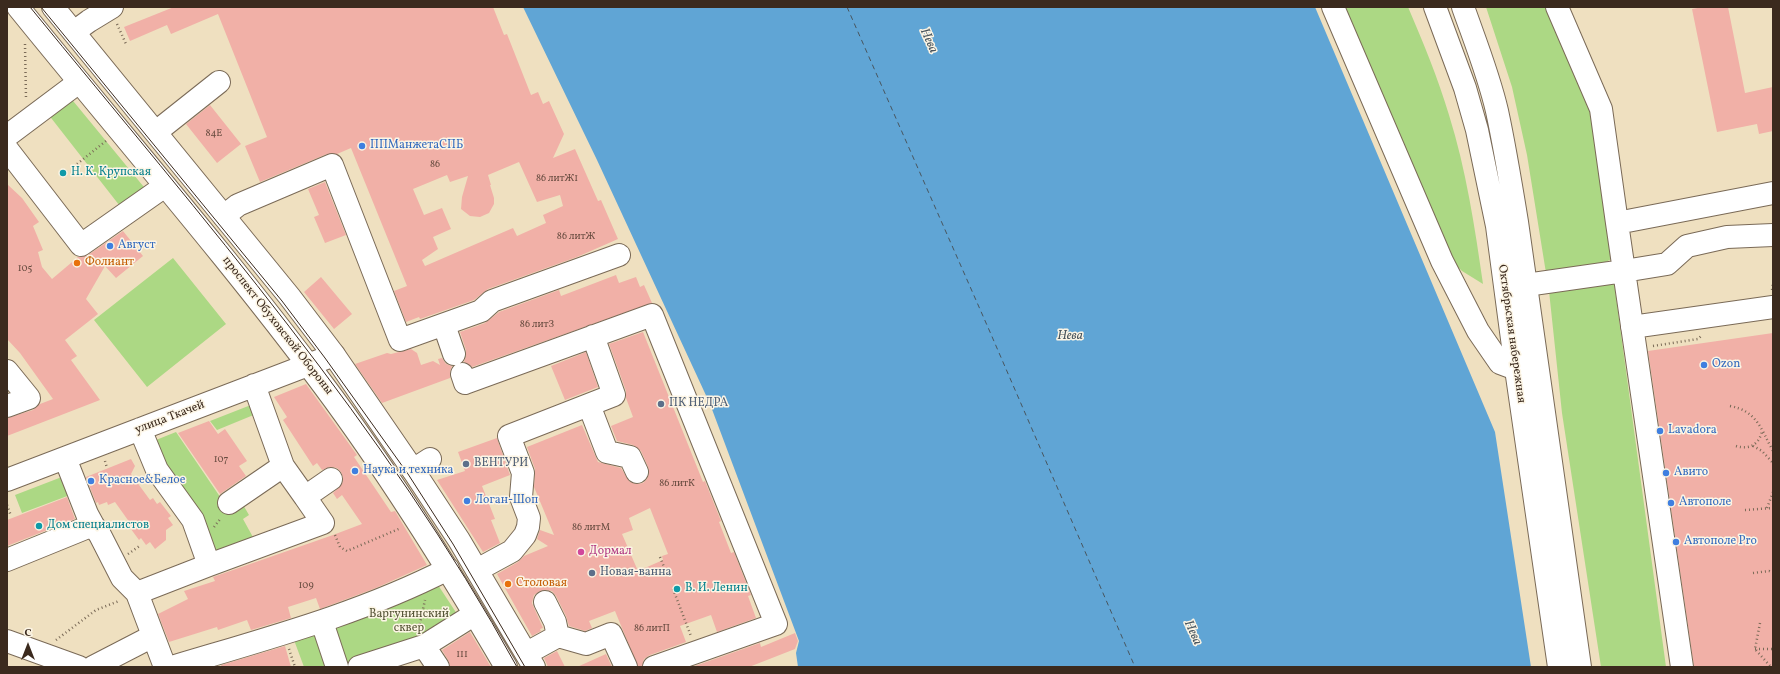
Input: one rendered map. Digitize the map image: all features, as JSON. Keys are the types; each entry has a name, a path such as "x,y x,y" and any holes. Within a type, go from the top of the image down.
{"main road":[{"name":"проспект Обуховской Обороны","path":"18,7 268,313 307,364 372,453 448,569 506,667"},
{"path":"53,7 224,216 422,465 478,570 531,660 558,636"},
{"path":"74,32 89,20 112,7"},
{"path":"1333,7 1446,268 1478,331 1500,363 1516,369"},
{"path":"1424,7 1465,88"},
{"name":"Октябрьская набережная","path":"1435,7 1465,88 1478,130 1497,226 1559,667"},
{"name":"Октябрьская набережная","path":"1463,7 1483,62 1497,110 1517,222 1580,667"},
{"path":"1558,7 1601,109 1682,667"},
{"path":"7,136 79,82"},
{"path":"156,132 219,82"},
{"path":"7,149 81,245 165,186"},
{"path":"224,216 238,205 332,165 400,340 481,311 492,301 619,255"},
{"path":"1617,223 1773,193"},
{"path":"1526,285 1667,264 1687,246 1720,238 1765,234 1773,235"},
{"path":"1632,327 1773,307"},
{"path":"462,374 465,383 652,315 776,624 654,667"},
{"path":"444,325 454,354"},
{"path":"478,570 512,551 525,535 528,527 529,518 521,496 523,473 510,436 614,395 593,336"},
{"name":"улица Ткачей","path":"7,480 334,354"},
{"path":"7,371 29,398 7,406"},
{"path":"137,593 323,523 283,466 254,385"},
{"path":"589,405 607,452 630,457 637,472"},
{"path":"140,429 157,470 193,520 209,565"},
{"path":"65,458 87,514 100,535 122,578 137,593 165,667"},
{"path":"229,503 283,466"},
{"path":"305,497 331,479"},
{"path":"7,560 93,525"},
{"path":"172,667 322,622 374,602 448,569"},
{"path":"545,602 555,622 558,636"},
{"path":"359,667 467,619"},
{"path":"322,622 337,667"},
{"path":"558,636 586,644 611,634 626,667"},
{"path":"93,667 153,636"},
{"path":"421,639 438,667"},
{"path":"7,641 78,667"}],"path":[{"path":"25,54 27,106"},
{"path":"76,164 110,138"},
{"path":"1730,406 1740,408 1750,413 1757,421 1773,451"},
{"path":"1736,446 1743,448 1753,446 1760,438 1762,431"},
{"path":"1753,446 1762,451 1773,463"},
{"path":"106,464 108,468"},
{"path":"1767,508 1773,492"},
{"path":"7,505 11,516"},
{"path":"1745,510 1773,508"},
{"path":"323,523 332,527 340,548 347,551 406,526"},
{"path":"660,557 664,567"},
{"path":"1753,573 1773,569"},
{"path":"1769,571 1773,573"},
{"path":"673,588 697,652"},
{"path":"39,652 96,610 137,593"},
{"path":"421,639 426,594"},
{"path":"1754,650 1760,623"},
{"path":"1754,650 1773,649"},
{"path":"1754,650 1771,667"}],"green space":[{"path":"1343,7 1408,7 1445,101 1455,135 1469,199 1483,284 1462,271 1453,262"},
{"path":"1486,7 1550,7 1595,111 1613,258 1599,266 1546,273 1527,155 1512,87"},
{"path":"69,96 148,192 123,210 48,114"},
{"path":"173,258 226,324 147,387 94,320"},
{"path":"1614,282 1666,667 1601,667 1562,413 1549,291"},
{"path":"256,403 256,414 217,430 210,421"},
{"path":"176,432 229,510 242,503 249,515 243,519 254,539 215,553 151,442"},
{"path":"67,475 70,495 22,513 15,495"},
{"name":"Варгунинский сквер","path":"438,585 459,617 424,642 354,665 349,662 336,667 304,667 294,640"}],"water":[{"name":"Нева","path":"523,7 1315,7 1495,432 1531,667 798,667 796,653 799,641 710,404 597,160"}],"building":[{"path":"174,7 493,7 504,35 507,34 531,95 538,92 543,104 549,101 564,134 553,158 575,149 598,201 601,200 618,239 577,257 488,289 474,300 420,319 419,317 406,322 394,291 407,286 351,148 337,154 327,154 260,182 245,146 267,137 218,14 171,34 167,25 130,41 124,27","holes":["519,162 537,202 560,195 563,206 543,215 546,223 517,236 513,228 425,266 422,260 438,249 433,237 451,229 442,208 424,215 413,189 447,175 450,182 468,176 462,197 461,209 470,216 480,217 489,213 494,204 494,198 488,175"]},
{"path":"1703,7 1728,7 1745,93 1773,87 1773,131 1759,134 1757,124 1717,132 1692,9"},
{"path":"210,105 241,144 217,163 186,124"},
{"path":"325,182 346,235 325,243 314,217 319,215 308,189"},
{"path":"7,184 22,198 39,222 33,226 43,250 38,252 42,267 52,279 78,257 88,255 123,231 143,256 116,278 105,266 86,299 98,314 65,340 77,356 71,360 100,400 7,436 7,418 33,410 40,404 53,399 20,353 7,339"},
{"path":"616,275 619,283 636,277 640,287 644,285 652,303 472,367 464,362 466,350 460,332 485,323 499,312 559,290 561,296"},
{"path":"321,277 352,314 334,329 304,292"},
{"path":"643,332 703,482 705,481 721,521 719,522 731,553 734,552 751,595 748,596 756,618 717,632 711,615 680,626 686,642 650,655 644,659 642,667 638,667 615,611 589,621 592,628 585,631 569,626 566,616 552,591 540,591 534,595 532,603 543,628 540,629 541,631 532,636 497,574 518,562 524,556 548,546 537,539 540,530 554,535 534,487 535,469 527,447 582,425 598,462 621,468 630,482 636,484 643,483 647,479 649,473 648,467 641,451 633,445 617,441 611,426 633,417 626,398 626,391 609,344","holes":["650,508 668,554 662,556 663,560 638,571 622,534 633,530 629,518"]},
{"path":"1773,333 1773,667 1694,667 1648,351"},
{"path":"411,349 417,353 421,365 433,361 440,365 438,359 442,358 446,364 452,366 450,378 382,403 355,364 387,353 391,354"},
{"path":"586,352 598,387 565,400 551,366"},
{"path":"306,384 357,455 354,457 391,512 395,511 427,565 376,588 320,609 316,598 288,607 291,618 251,630 247,620 218,630 217,627 169,642 158,614 188,599 184,591 215,581 213,577 362,524 342,495 337,499 333,493 342,484 343,478 341,472 337,468 330,467 322,470 317,463 313,466 283,420 287,417 274,397"},
{"path":"209,421 218,434 225,429 247,461 239,466 246,476 220,494 178,433"},
{"path":"497,438 510,475 482,486 495,519 491,520 500,543 483,552 437,480 465,471 458,452"},
{"path":"131,459 135,466 131,474 150,500 153,498 157,504 160,502 171,516 168,518 173,525 166,530 166,540 155,549 150,542 146,545 141,538 139,540 128,525 130,523 115,502 108,505 107,502 99,505 98,502 96,503 86,477"},
{"name":"Дом специалистов","path":"67,497 75,519 7,546 7,520"},
{"path":"470,632 491,667 450,667 442,650"},
{"path":"795,633 798,641 795,649 749,667 692,667 760,643 761,647"},
{"path":"285,646 291,667 222,667 221,665"},
{"path":"557,651 565,667 548,667 544,658"},
{"path":"606,654 612,667 577,667"}],"ferry route":[{"path":"847,7 1135,667"}],"tram line":[{"path":"30,7 225,245 351,408 410,492 465,578 517,667"},
{"path":"41,7 282,301 325,358 408,474 453,544 525,667"}],"place":[{"name":"ППМанжетаСПБ","path":"362,146"},
{"name":"Н. К. Крупская","path":"63,173"},
{"name":"Август","path":"110,246"},
{"name":"Фолиант","path":"77,263"},
{"name":"Ozon","path":"1704,365"},
{"name":"ПК НЕДРА","path":"661,404"},
{"name":"Lavadora","path":"1660,431"},
{"name":"ВЕНТУРИ","path":"466,464"},
{"name":"Наука и техника","path":"355,471"},
{"name":"Авито","path":"1666,473"},
{"name":"Красное&Белое","path":"91,481"},
{"name":"Логан-Шоп","path":"467,501"},
{"name":"Автополе","path":"1671,503"},
{"name":"Дом специалистов","path":"39,526"},
{"name":"Автополе Pro","path":"1676,542"},
{"name":"Дормал","path":"581,552"},
{"name":"Новая-ванна","path":"592,573"},
{"name":"Столовая","path":"508,584"},
{"name":"В. И. Ленин","path":"677,589"}]}
